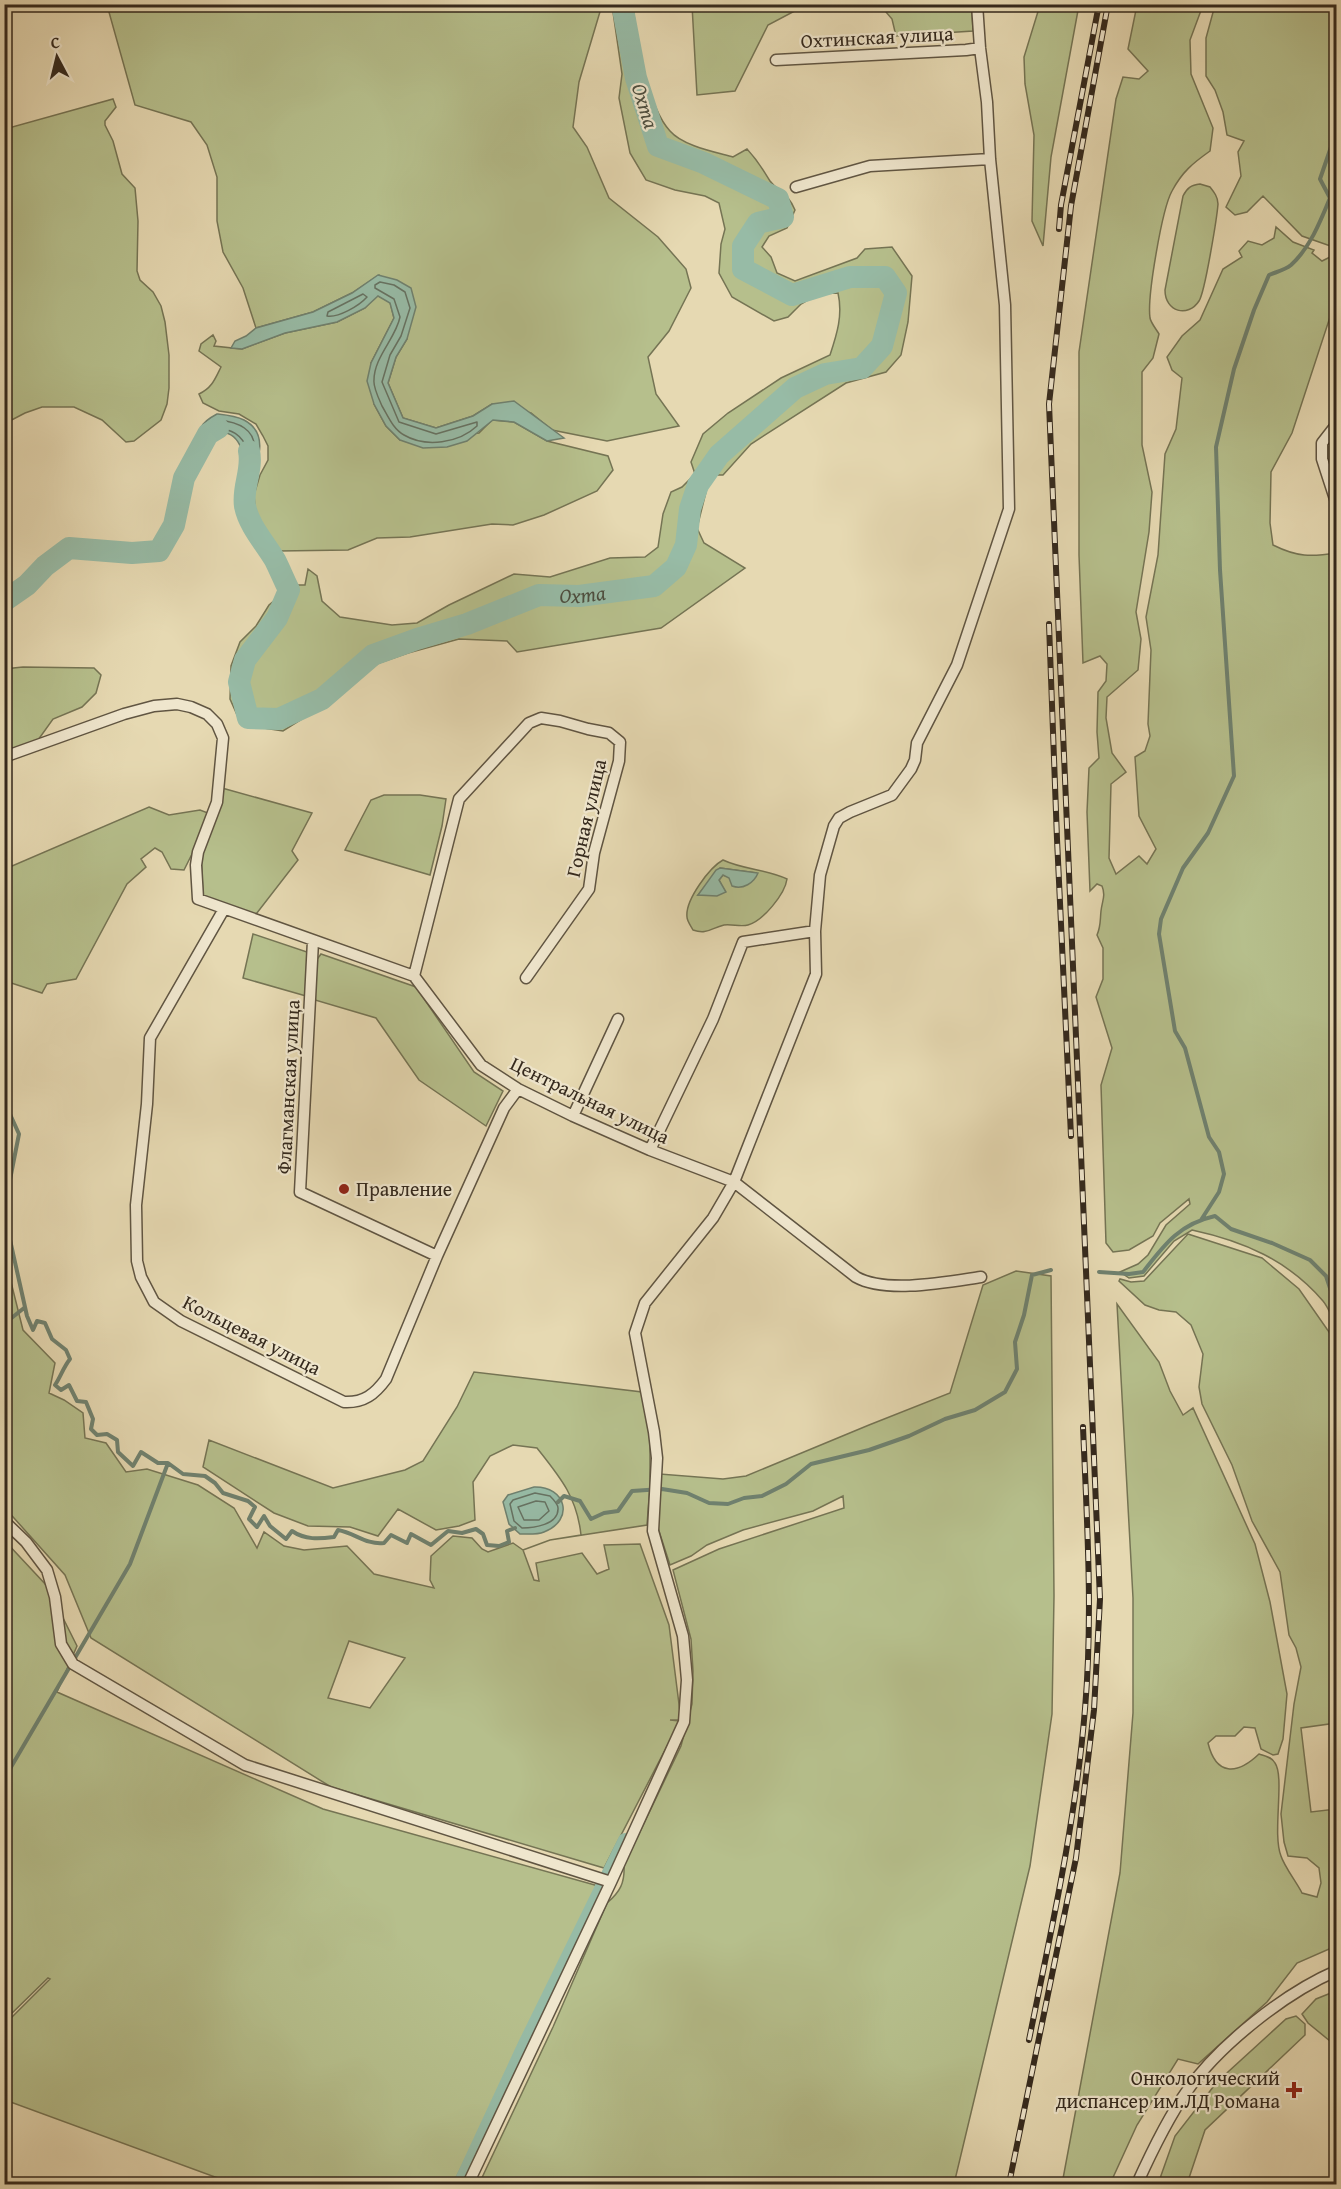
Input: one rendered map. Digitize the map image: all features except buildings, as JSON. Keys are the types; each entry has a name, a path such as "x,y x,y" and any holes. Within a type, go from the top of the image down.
{"street":[{"path":"468,2184 684,1722 687,1697 683,1636 653,1531 656,1473 654,1432 635,1333 645,1303 713,1218 734,1182 816,974 815,931 820,874 834,826 839,818 850,812 892,795 911,769 915,760 917,743 957,665 1009,510 1005,305 977,4"},
{"name":"Охтинская улица","path":"776,60 980,48"},
{"path":"796,187 870,166 990,159"},
{"path":"1336,425 1322,443 1322,459 1336,502"},
{"path":"4,756 124,714 154,706 177,704 207,714 218,724 223,738 217,802 197,858 195,878 198,899 414,976"},
{"name":"Горная улица","path":"414,976 459,799 529,723 541,718 609,733 620,742 619,761 594,853 589,889 525,978"},
{"name":"Кольцевая улица","path":"224,909 150,1038 147,1104 136,1205 137,1261 141,1277 154,1302 181,1321 344,1402 366,1399 377,1391 386,1379 437,1257 504,1108 518,1089"},
{"path":"650,1150 713,1019 743,942 815,931"},
{"name":"Флагманская улица","path":"313,941 300,1192 437,1257"},
{"name":"Центральная улица","path":"414,976 481,1065 518,1089 573,1116 650,1150 734,1182 866,1283 918,1286 981,1277"},
{"path":"573,1116 618,1019"},
{"path":"4,1521 26,1542 48,1570 55,1597 60,1644 73,1664 245,1765 611,1882"},
{"path":"1137,2184 1187,2091 1225,2048 1304,1986 1336,1971"}],"shaded area":[{"path":"692,4 806,5 768,25 735,91 697,95"},
{"path":"107,5 602,5 579,82 573,127 587,147 609,198 658,237 686,269 691,288 669,331 648,357 656,394 679,426 607,441 552,430 531,413 492,404 473,416 436,428 403,418 388,383 396,357 407,339 379,275 352,293 313,312 256,328 243,288 223,252 217,221 217,177 207,145 191,122 135,105"},
{"path":"612,5 633,5 640,53 649,89 662,120 670,131 683,141 733,157 747,149 770,181 792,204 795,210 787,228 769,236 762,247 771,257 777,273 795,281 857,258 865,249 892,247 912,276 908,322 901,355 886,372 846,383 751,444 723,475 705,475 707,488 697,528 704,543 745,568 661,628 517,652 507,641 459,639 379,663 326,704 283,731 257,727 238,717 230,699 231,666 240,642 256,626 269,605 293,585 305,585 308,569 317,576 322,601 340,617 392,625 417,623 514,574 550,577 610,558 645,557 658,547 663,514 671,492 682,487 695,474 691,462 703,434 728,413 781,378 830,355 840,317 838,293 818,294 801,304 788,317 774,321 732,297 719,273 721,244 725,229 719,203 705,196 675,190 646,180 630,153 619,98 622,74"},
{"path":"880,5 956,5 972,11 973,31 896,36 892,19"},
{"path":"1040,5 1079,5 1051,157 1043,246 1032,221 1034,135 1025,84 1024,57"},
{"path":"1137,5 1203,5 1190,40 1191,74 1213,128 1210,151 1188,168 1172,191 1164,215 1153,273 1150,318 1159,334 1153,358 1142,372 1142,445 1152,492 1149,532 1136,612 1141,639 1138,670 1107,697 1106,718 1112,753 1126,772 1111,784 1109,858 1116,874 1139,856 1147,864 1156,849 1139,816 1135,757 1145,751 1150,736 1148,724 1151,650 1146,617 1158,555 1165,454 1176,429 1182,378 1172,370 1167,357 1182,336 1200,320 1223,269 1242,257 1239,251 1248,241 1262,245 1274,238 1276,227 1293,242 1314,250 1312,253 1322,261 1336,254 1336,286 1331,293 1333,308 1292,433 1271,472 1270,523 1273,545 1304,555 1336,553 1336,1326 1323,1301 1280,1263 1247,1246 1192,1230 1174,1241 1144,1276 1129,1278 1120,1272 1138,1264 1148,1255 1166,1225 1190,1204 1189,1199 1160,1223 1153,1236 1129,1250 1113,1252 1106,1243 1101,1085 1112,1048 1096,997 1103,979 1103,948 1097,935 1104,893 1102,886 1097,884 1090,891 1087,812 1089,768 1099,758 1098,692 1106,681 1107,664 1100,656 1083,663 1079,555 1079,352 1116,99 1123,77 1139,79 1148,71 1128,49"},
{"path":"1215,5 1336,5 1335,48 1330,77 1336,100 1336,248 1302,236 1263,196 1247,212 1235,215 1226,207 1241,176 1238,152 1244,141 1227,135 1223,112 1215,90 1206,76 1206,38"},
{"path":"113,99 116,107 105,121 105,125 113,141 122,174 135,188 138,221 137,271 140,280 153,292 161,306 169,355 169,388 167,404 161,420 134,441 126,442 102,420 74,407 42,407 4,424 5,129"},
{"path":"1200,184 1210,187 1216,195 1217,212 1199,301 1189,310 1183,311 1173,308 1166,297 1165,290 1183,196 1190,187"},
{"path":"377,295 390,302 394,318 371,363 374,404 386,426 400,440 479,433 492,420 514,422 547,441 608,456 613,470 597,491 544,515 513,525 492,524 410,537 377,538 348,550 279,551 262,535 255,507 254,495 260,475 268,460 268,446 256,424 239,414 219,411 203,403 199,394 210,386 221,367 199,351 201,344 213,335 216,341 214,346 242,349 285,333 337,322 365,308"},
{"path":"94,668 101,675 96,693 82,707 53,719 38,740 5,751 4,669"},
{"path":"222,788 312,813 292,851 298,860 253,918 203,898 201,852"},
{"path":"384,795 420,795 446,799 430,875 345,850 371,800"},
{"path":"149,807 169,815 200,810 208,813 210,818 184,870 171,869 162,852 155,848 141,859 146,867 127,884 76,979 47,984 42,993 5,981 5,869"},
{"path":"723,860 787,879 778,899 766,913 754,922 745,926 724,925 706,931 693,930 687,917 690,902 699,885","holes":["720,868 757,873 729,877 723,875 719,880 725,892 698,895"]},
{"path":"253,934 307,952 306,996 243,978"},
{"path":"321,954 416,987 474,1072 503,1091 486,1126 419,1080 376,1018 315,1000 315,962"},
{"path":"1188,1234 1262,1258 1299,1289 1336,1342 1336,1723 1301,1728 1311,1812 1336,1809 1336,1835 1334,1835 1336,1838 1336,1946 1297,1963 1267,2002 1198,2064 1178,2059 1137,2125 1110,2184 1062,2184 1120,1873 1133,1713 1133,1598 1117,1304 1159,1362 1170,1391 1183,1415 1193,1408 1255,1544 1270,1602 1287,1694 1283,1739 1278,1754 1273,1755 1261,1749 1255,1728 1244,1727 1235,1736 1216,1736 1208,1743 1216,1762 1228,1769 1243,1766 1259,1754 1274,1761 1279,1780 1278,1834 1283,1860 1302,1893 1317,1897 1321,1883 1319,1868 1307,1858 1288,1856 1284,1842 1281,1814 1294,1704 1301,1667 1296,1648 1289,1635 1280,1572 1252,1521 1232,1465 1202,1404 1199,1387 1203,1354 1191,1325 1176,1312 1145,1305 1119,1281 1120,1279 1131,1282 1144,1281"},
{"path":"4,1254 23,1330 55,1363 49,1393 83,1413 85,1438 106,1443 126,1472 147,1469 198,1485 234,1508 257,1548 264,1532 284,1546 304,1550 347,1546 374,1574 434,1588 430,1580 431,1556 453,1536 472,1538 488,1552 513,1543 523,1550 534,1580 539,1581 536,1563 582,1553 597,1574 609,1569 604,1545 640,1544 669,1625 681,1720 670,1720 680,1721 604,1868 331,1787 91,1638 65,1575 5,1508","holes":["349,1641 405,1658 370,1708 328,1698"]},
{"path":"1016,1271 1051,1276 1054,1596 1052,1714 1030,1866 954,2184 479,2184 553,2027 607,1903 621,1887 624,1865 681,1746 692,1704 693,1671 691,1639 673,1570 719,1549 844,1508 843,1496 813,1511 743,1530 707,1545 691,1556 670,1565 658,1528 660,1474 723,1479 746,1476 950,1393 983,1285"},
{"path":"474,1372 642,1392 650,1440 647,1525 550,1540 581,1535 576,1509 566,1488 537,1448 513,1445 490,1456 473,1482 475,1520 459,1526 436,1530 398,1509 378,1536 350,1527 308,1526 274,1513 203,1467 209,1440 333,1488 405,1470 423,1461 457,1407"},
{"path":"5,1541 47,1586 77,1646 57,1692 323,1809 602,1887 453,2184 234,2184 5,2100 5,2024 50,1979 48,1978 5,2020"},
{"path":"1336,1991 1336,2046 1308,2023 1302,2014 1316,1999"},
{"path":"1296,2016 1305,2024 1305,2035 1205,2130 1187,2184 1158,2184 1175,2136 1217,2082 1286,2019"}],"water":[{"path":"378,275 397,280 411,288 416,307 407,339 396,357 388,383 403,418 436,428 473,416 492,404 514,401 564,438 547,441 514,422 493,420 467,441 447,447 423,448 400,440 386,426 374,404 367,381 371,363 394,318 390,303 378,296 365,308 337,322 285,333 242,349 231,348 235,341 256,328 313,312 352,293"},
{"path":"217,414 244,420 257,433 260,449 258,458 246,481 246,466 242,449 233,436 226,433 214,434 199,449 199,437 203,424"},
{"path":"720,868 758,873 751,883 740,887 732,886 729,878 723,875 719,880 726,892 717,896 698,895 716,870"},
{"path":"534,1487 545,1488 553,1492 563,1505 563,1512 554,1527 535,1534 520,1534 509,1524 503,1502 508,1495"}],"waterway":[{"name":"Охта","path":"249,451 250,465 244,499 247,513 275,560 289,590 277,618 245,660 239,682 248,718 279,719 322,699 373,655 467,624 539,595 579,596 654,586 676,567 686,545 690,509 698,485 719,455 795,388 825,374 862,368 882,346 896,293 885,277 850,277 792,295 743,269 743,246 758,223 783,217 778,199 704,163 658,146 636,78 622,4"},
{"path":"1201,1220 1219,1192 1224,1174 1219,1152 1209,1137 1185,1048 1175,1031 1159,934 1161,919 1183,868 1208,833 1234,776 1220,570 1216,447 1234,369 1254,310 1269,275 1289,267 1298,258 1314,233 1330,198 1320,179 1331,147 1336,140"},
{"name":"Охта","path":"4,601 27,585 45,566 69,548 132,553 159,551 174,525 184,478 208,434 218,428"},
{"path":"4,1101 19,1134 4,1210"},
{"path":"4,1213 27,1316 33,1330 37,1321 45,1323 52,1339 66,1350 70,1359 55,1385 61,1390 69,1385 77,1401 86,1402 93,1419 91,1429 97,1435 107,1434 117,1440 118,1452 133,1466 141,1452 158,1463 168,1463 183,1474 205,1476 223,1493 248,1501 255,1507 249,1519 257,1527 264,1516 270,1526 286,1539 292,1531 302,1536 318,1538 334,1537 338,1530 366,1541 378,1543 384,1543 391,1535 407,1543 411,1534 431,1545 448,1531 462,1533 476,1529 483,1534 487,1545 499,1546 509,1542 507,1531 515,1528"},
{"path":"1099,1272 1129,1274 1143,1272 1173,1237 1192,1224 1215,1216 1231,1229 1272,1243 1310,1260 1326,1276 1336,1306"},
{"path":"558,1502 564,1496 580,1501 591,1519 604,1513 618,1511 632,1491 662,1489 687,1493 709,1503 728,1504 744,1498 762,1496 786,1484 811,1464 869,1450 909,1436 945,1419 975,1410 1005,1392 1017,1369 1015,1342 1024,1315 1032,1275 1051,1270"},
{"path":"4,1324 24,1308"},
{"path":"4,1779 130,1564 168,1463"},
{"path":"460,2184 525,2044 625,1840"}],"railway":[{"path":"1059,229 1061,205 1099,4"},
{"path":"1009,2184 1076,1858 1094,1710 1100,1599 1049,404 1071,206 1108,4"},
{"path":"1049,624 1071,1136"},
{"path":"1029,2040 1069,1834 1085,1709 1089,1603 1083,1427"}],"place":[{"name":"Правление","path":"344,1189"},
{"name":"Онкологический диспансер им.ЛД Романа","path":"1294,2090"}]}
